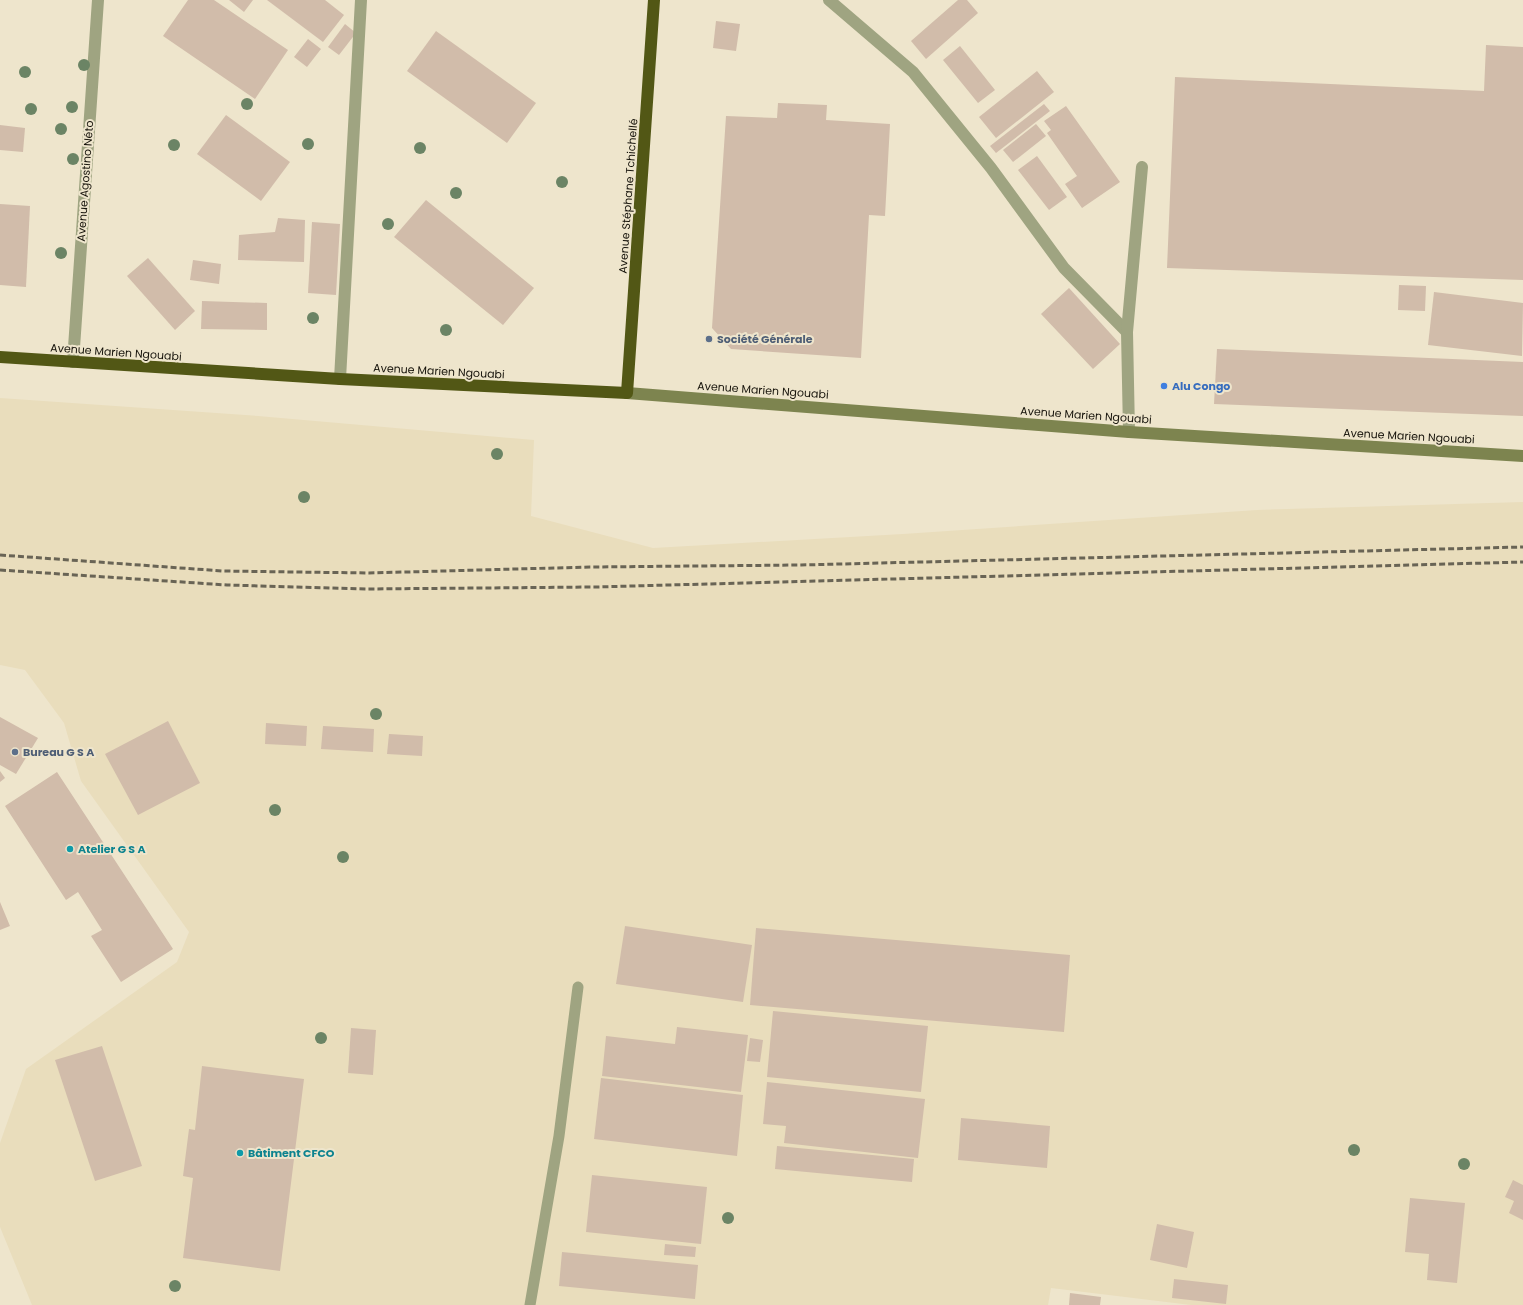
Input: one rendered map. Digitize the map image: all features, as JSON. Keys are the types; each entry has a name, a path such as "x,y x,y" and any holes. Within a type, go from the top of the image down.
{"highway":[{"name":"Avenue Stéphane Tchichellé","path":"627,393 654,0"},
{"name":"Avenue Marien Ngouabi","path":"0,356 340,379 627,393"}],"street":[{"name":"Avenue Agostino Néto","path":"73,362 98,0"},
{"path":"340,379 361,0"},
{"path":"829,0 912,72 991,168 1064,268 1127,332"},
{"path":"1129,432 1127,332 1142,167"},
{"name":"Avenue Marien Ngouabi","path":"627,393 1129,432 1523,456"}],"lane":[{"path":"530,1305 559,1136 578,987"}],"shaded area":[{"path":"0,398 258,416 534,440 531,516 653,548 903,534 1257,510 1523,502 1523,1305 1191,1305 1051,1288 1048,1305 32,1305 0,1227 0,1143 26,1069 177,962 189,932 81,781 64,723 25,670 0,665"}],"building":[{"path":"188,0 214,0 288,50 255,99 163,36"},
{"path":"229,0 253,0 244,12"},
{"path":"267,0 325,0 344,15 323,42"},
{"path":"958,0 967,0 978,13 926,59 911,41"},
{"path":"716,21 740,24 736,51 713,48"},
{"path":"345,24 356,33 339,55 328,47"},
{"path":"436,31 536,103 507,143 407,71"},
{"path":"308,39 321,49 307,67 294,57"},
{"path":"1486,45 1523,47 1523,280 1167,268 1175,77 1484,91"},
{"path":"960,46 995,90 978,103 943,60"},
{"path":"1037,71 1054,92 996,138 979,117"},
{"path":"778,103 827,105 826,120 890,124 885,216 869,215 861,358 731,349 712,328 726,116 777,118"},
{"path":"1044,104 1050,111 996,153 990,146"},
{"path":"1066,106 1120,182 1082,208 1065,184 1077,176 1047,133 1051,130 1044,121"},
{"path":"226,115 290,162 261,201 197,154"},
{"path":"1036,124 1046,136 1013,162 1003,150"},
{"path":"0,125 25,128 23,152 0,150"},
{"path":"1037,156 1067,197 1049,210 1018,170"},
{"path":"426,200 534,288 503,325 394,237"},
{"path":"0,204 30,206 26,287 0,285"},
{"path":"278,218 305,220 304,262 238,260 239,235 275,232"},
{"path":"312,222 340,224 336,295 308,293"},
{"path":"148,258 195,311 175,330 127,276"},
{"path":"193,260 221,264 219,284 190,280"},
{"path":"1399,285 1426,286 1425,311 1398,310"},
{"path":"1069,288 1120,344 1093,369 1041,314"},
{"path":"1434,292 1523,303 1522,356 1428,345"},
{"path":"202,301 267,303 267,330 201,329"},
{"path":"1217,349 1523,362 1523,416 1214,404"},
{"name":"Bureau G S A","path":"0,717 38,738 16,774 0,765"},
{"path":"168,721 200,783 138,815 105,754"},
{"path":"266,723 307,726 306,746 265,744"},
{"path":"323,726 374,729 373,752 321,749"},
{"path":"389,734 423,736 422,756 387,754"},
{"path":"0,771 5,778 0,782"},
{"name":"Atelier G S A","path":"57,772 173,949 121,982 91,936 102,930 78,892 66,900 5,806"},
{"path":"0,902 10,926 0,930"},
{"path":"625,926 752,945 743,1002 616,984"},
{"path":"756,928 1070,955 1064,1032 750,1005"},
{"path":"773,1011 928,1026 921,1092 767,1077"},
{"path":"677,1027 748,1035 741,1092 602,1076 606,1036 675,1044"},
{"path":"351,1028 376,1030 373,1075 348,1073"},
{"path":"750,1038 763,1040 760,1062 747,1061"},
{"path":"102,1046 142,1166 95,1181 55,1060"},
{"name":"Bâtiment CFCO","path":"202,1066 304,1079 280,1271 183,1258 193,1178 183,1176 189,1129 195,1130"},
{"path":"601,1078 743,1095 737,1156 594,1139"},
{"path":"767,1082 925,1099 918,1158 784,1143 786,1126 763,1124"},
{"path":"961,1118 1050,1126 1047,1168 958,1160"},
{"path":"777,1146 914,1159 912,1182 775,1169"},
{"path":"592,1175 707,1187 701,1244 586,1232"},
{"path":"1513,1180 1523,1185 1523,1220 1509,1213 1514,1201 1505,1197"},
{"path":"1410,1198 1465,1203 1457,1283 1427,1280 1429,1254 1405,1252"},
{"path":"1157,1224 1194,1232 1187,1268 1150,1260"},
{"path":"665,1244 696,1247 695,1257 664,1255"},
{"path":"562,1252 698,1265 695,1299 559,1286"},
{"path":"1174,1279 1228,1285 1226,1304 1172,1298"},
{"path":"1070,1293 1101,1297 1100,1305 1069,1305"}],"railway":[{"path":"0,555 223,571 369,573 590,567 801,565 1523,547"},
{"path":"0,570 227,585 366,589 595,587 1523,562"}],"place":[{"name":"Société Générale","path":"709,339"},
{"name":"Alu Congo","path":"1164,386"},
{"name":"Bureau G S A","path":"15,752"},
{"name":"Atelier G S A","path":"70,849"},
{"name":"Bâtiment CFCO","path":"240,1153"}]}
